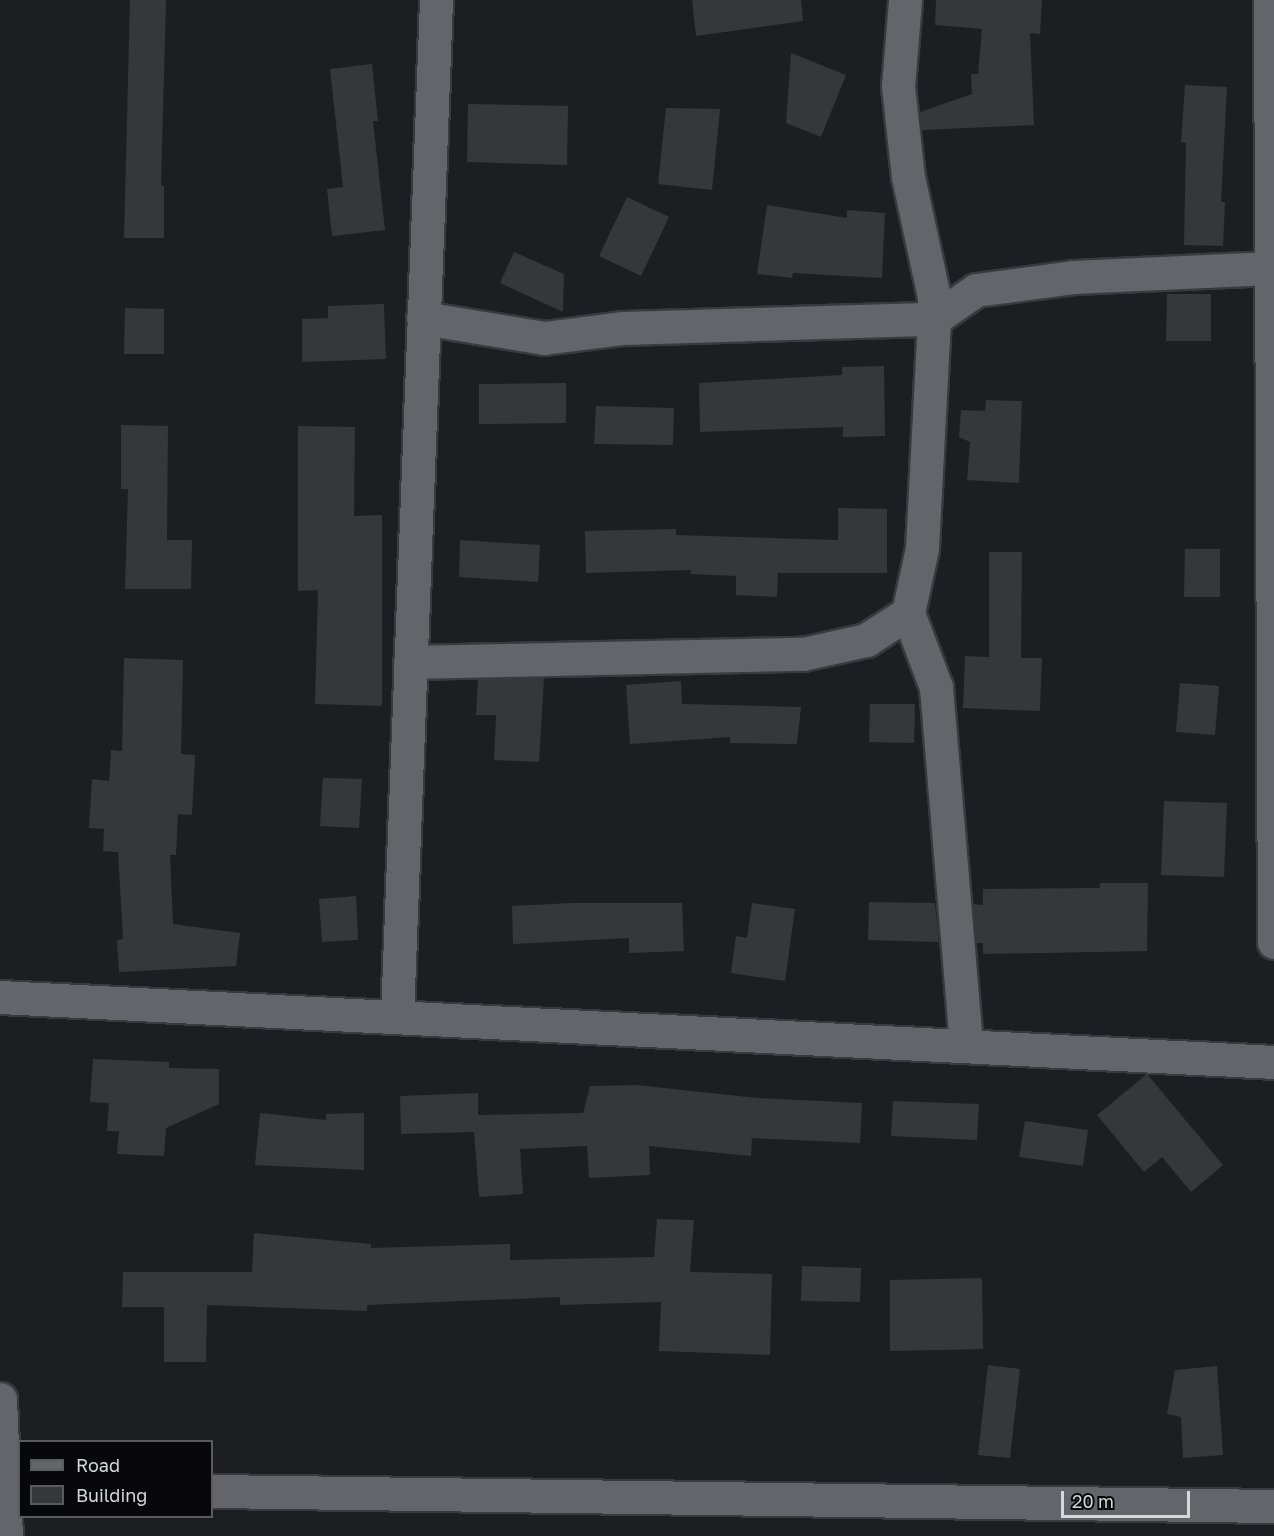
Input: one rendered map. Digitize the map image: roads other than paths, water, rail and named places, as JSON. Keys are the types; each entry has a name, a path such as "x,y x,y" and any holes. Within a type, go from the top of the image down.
{"street":[{"path":"397,1016 436,0"},
{"path":"905,0 898,86 908,177 934,297 922,548 908,613 936,687 966,1046"},
{"path":"1270,0 1274,942"},
{"path":"423,318 543,338 623,328 934,320 976,291 1072,277 1271,268"},
{"path":"411,662 803,654 866,640 908,613"},
{"path":"0,998 397,1016 1274,1062"},
{"path":"0,1399 12,1488 6,1536"},
{"path":"213,1491 1274,1506"}]}
